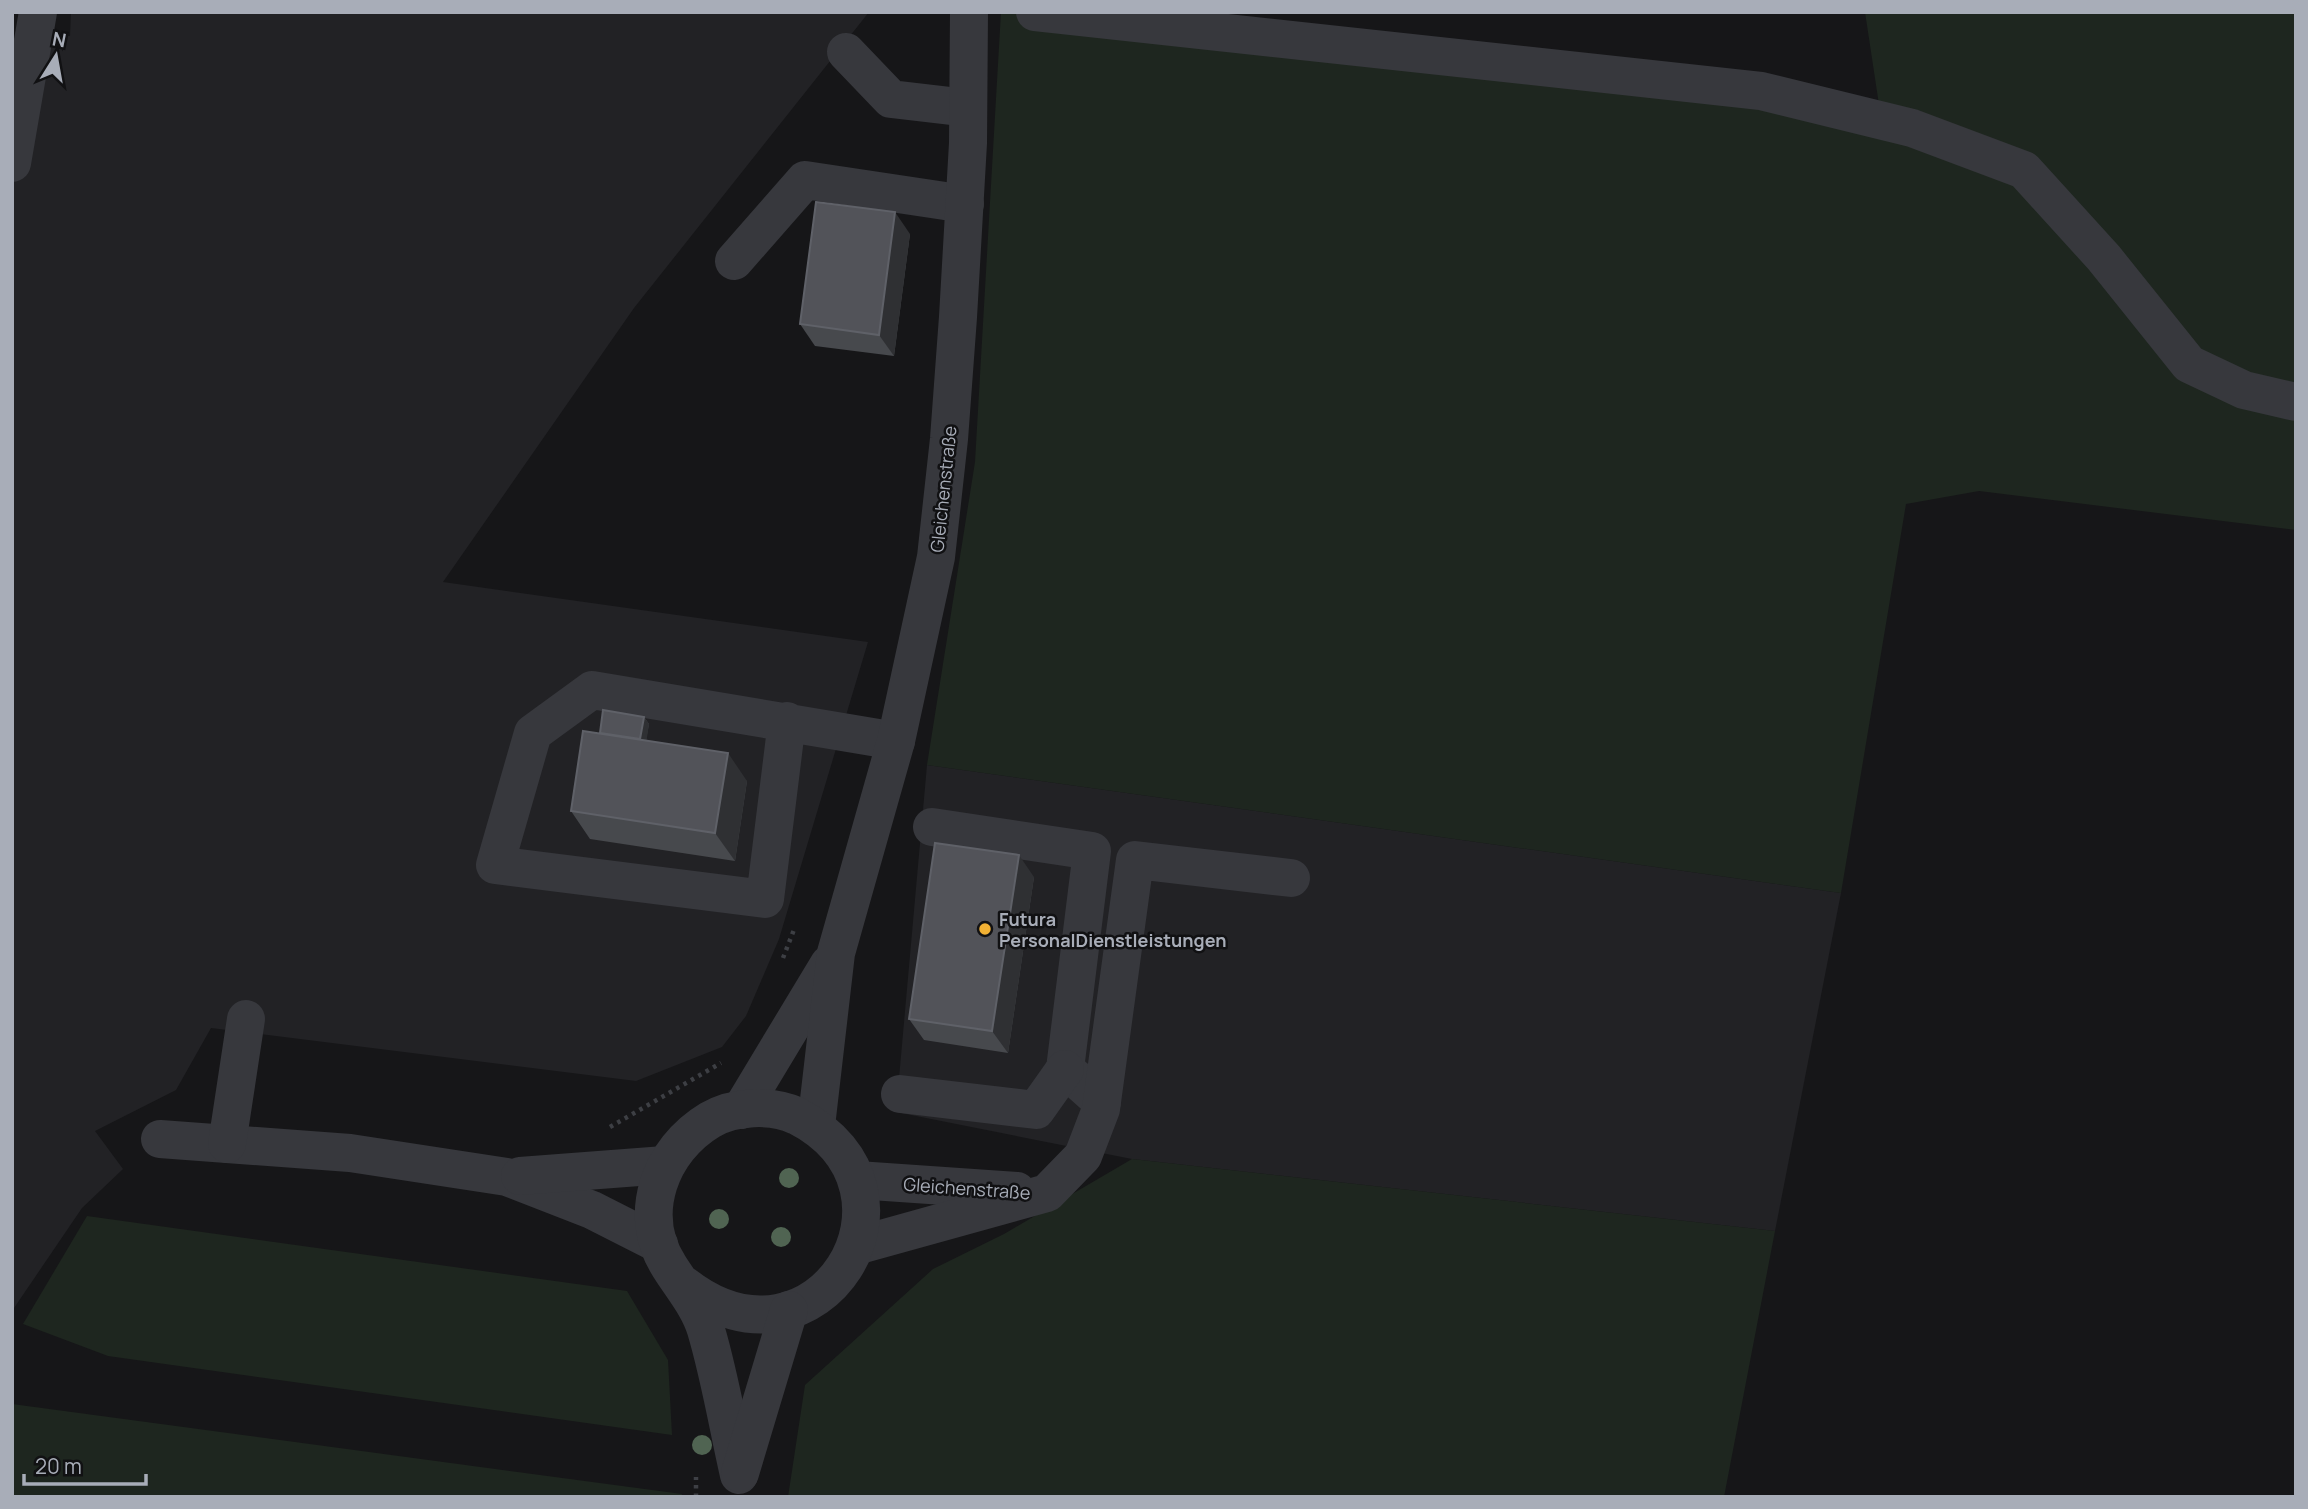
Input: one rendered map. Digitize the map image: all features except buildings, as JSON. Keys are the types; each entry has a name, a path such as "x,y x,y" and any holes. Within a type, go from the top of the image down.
{"street":[{"path":"12,163 38,12"},
{"name":"Gleichenstraße","path":"816,1126 836,953 896,741 936,557 950,439 965,204 969,12"},
{"path":"1035,12 1761,91 1912,128 2024,170 2105,258 2189,364 2244,390 2296,402"},
{"path":"846,52 891,99 968,108"},
{"path":"734,261 805,180 965,204"},
{"path":"787,721 765,899 495,865 533,733 592,690 787,721 896,741"},
{"path":"900,1094 1036,1110 1065,1069 1092,851 932,827"},
{"path":"1047,1192 1083,1156 1102,1102 1135,860 1291,878"},
{"name":"Gleichenstraße","path":"741,1110 836,953"},
{"path":"227,1144 246,1019"},
{"path":"1065,1069 1102,1102"},
{"path":"684,1285 706,1302 733,1313 761,1315 789,1310 811,1301 830,1287 845,1268 856,1246 861,1203 857,1180 847,1159 816,1126 793,1114 767,1108 741,1110 717,1116 696,1128 678,1145 665,1165 656,1191 654,1217 659,1244 669,1266 684,1285 706,1327 738,1486"},
{"path":"160,1139 350,1153 507,1177 592,1210 659,1244"},
{"path":"507,1177 665,1165"},
{"name":"Gleichenstraße","path":"857,1180 1047,1192"},
{"name":"Gleichenstraße","path":"856,1246 1047,1192"},
{"path":"738,1486 789,1310"}],"path":[{"path":"780,966 799,919"},
{"path":"599,1170 606,1130 727,1060"},
{"path":"695,1497 696,1471"}],"shaded area":[{"path":"71,12 869,12 634,308 443,582 868,642 779,939 746,1016 722,1047 636,1081 211,1028 176,1090 95,1131 123,1169 82,1208 12,1311 12,38 70,36"},
{"path":"1001,12 1881,118 1865,12 2296,12 2296,530 1979,491 1906,504 1841,893 927,765 975,462"},
{"path":"927,765 1841,893 1775,1231 1132,1159 896,1112"},
{"path":"1132,1159 1775,1231 1724,1497 788,1497 805,1385 933,1269 1004,1234"},
{"path":"87,1216 627,1291 668,1360 672,1435 108,1356 23,1324"},
{"path":"12,1404 682,1494 681,1497 12,1497"}],"place":[{"name":"Futura PersonalDienstleistungen","path":"985,929"}]}
